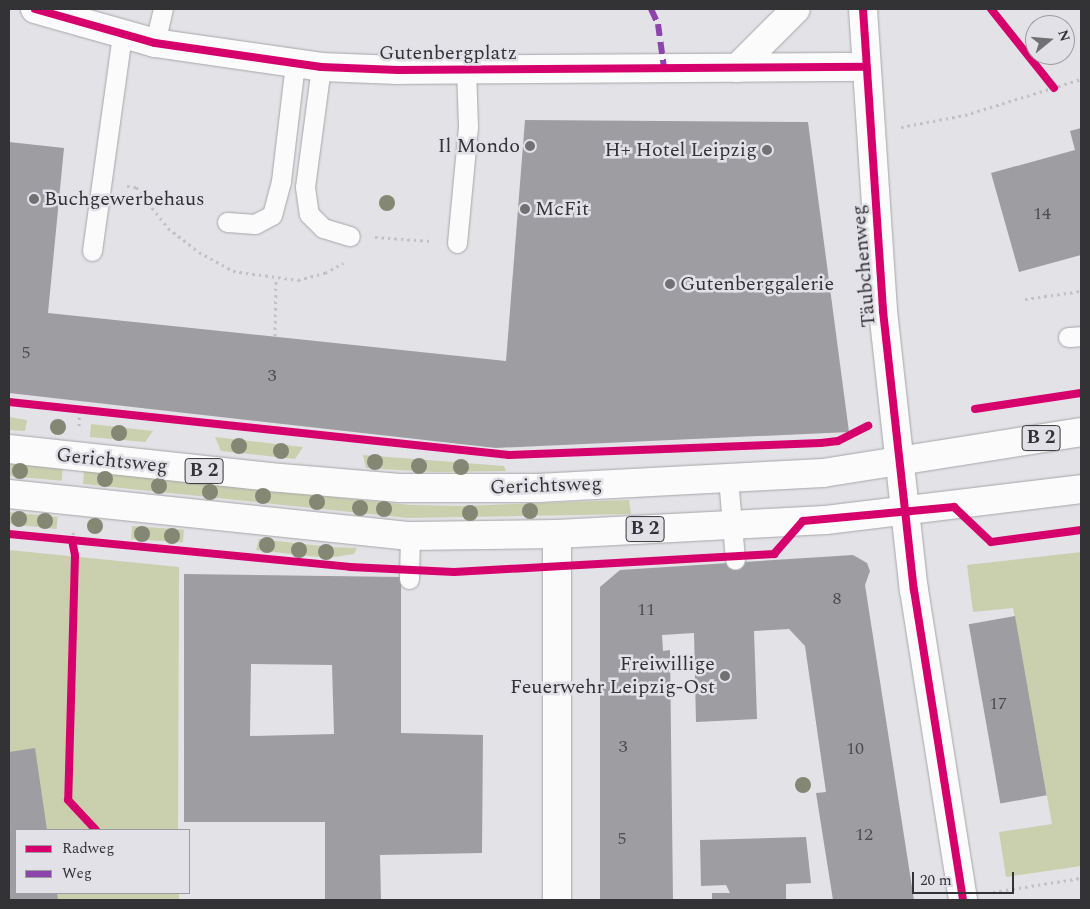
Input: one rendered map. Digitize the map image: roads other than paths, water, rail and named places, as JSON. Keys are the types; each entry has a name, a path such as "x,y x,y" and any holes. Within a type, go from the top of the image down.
{"street":[{"name":"Gutenbergplatz","path":"36,9 155,43 308,65 466,69 866,67"},
{"path":"737,68 796,9"},
{"name":"Täubchenweg","path":"863,9 883,311 926,678 963,900"},
{"name":"Gerichtsweg","path":"9,449 269,477 400,488 538,488 823,473 1081,432"},
{"name":"B 2","path":"9,494 410,536 557,534 734,525 906,512 1081,489"},
{"path":"557,534 557,900"}],"lane":[{"path":"155,43 163,9"},
{"path":"92,251 122,34"},
{"path":"227,222 255,224 272,215 308,65"},
{"path":"308,65 305,187 310,214 323,228 350,236"},
{"path":"457,243 468,126 466,69"},
{"path":"728,478 734,525 735,560"},
{"path":"409,579 410,536"}],"place":[{"name":"Il Mondo","path":"530,146"},
{"name":"H+ Hotel Leipzig","path":"767,150"},
{"name":"Buchgewerbehaus","path":"34,199"},
{"name":"McFit","path":"525,209"},
{"name":"Gutenberggalerie","path":"670,284"},
{"name":"Freiwillige Feuerwehr Leipzig-Ost","path":"725,676"}]}
